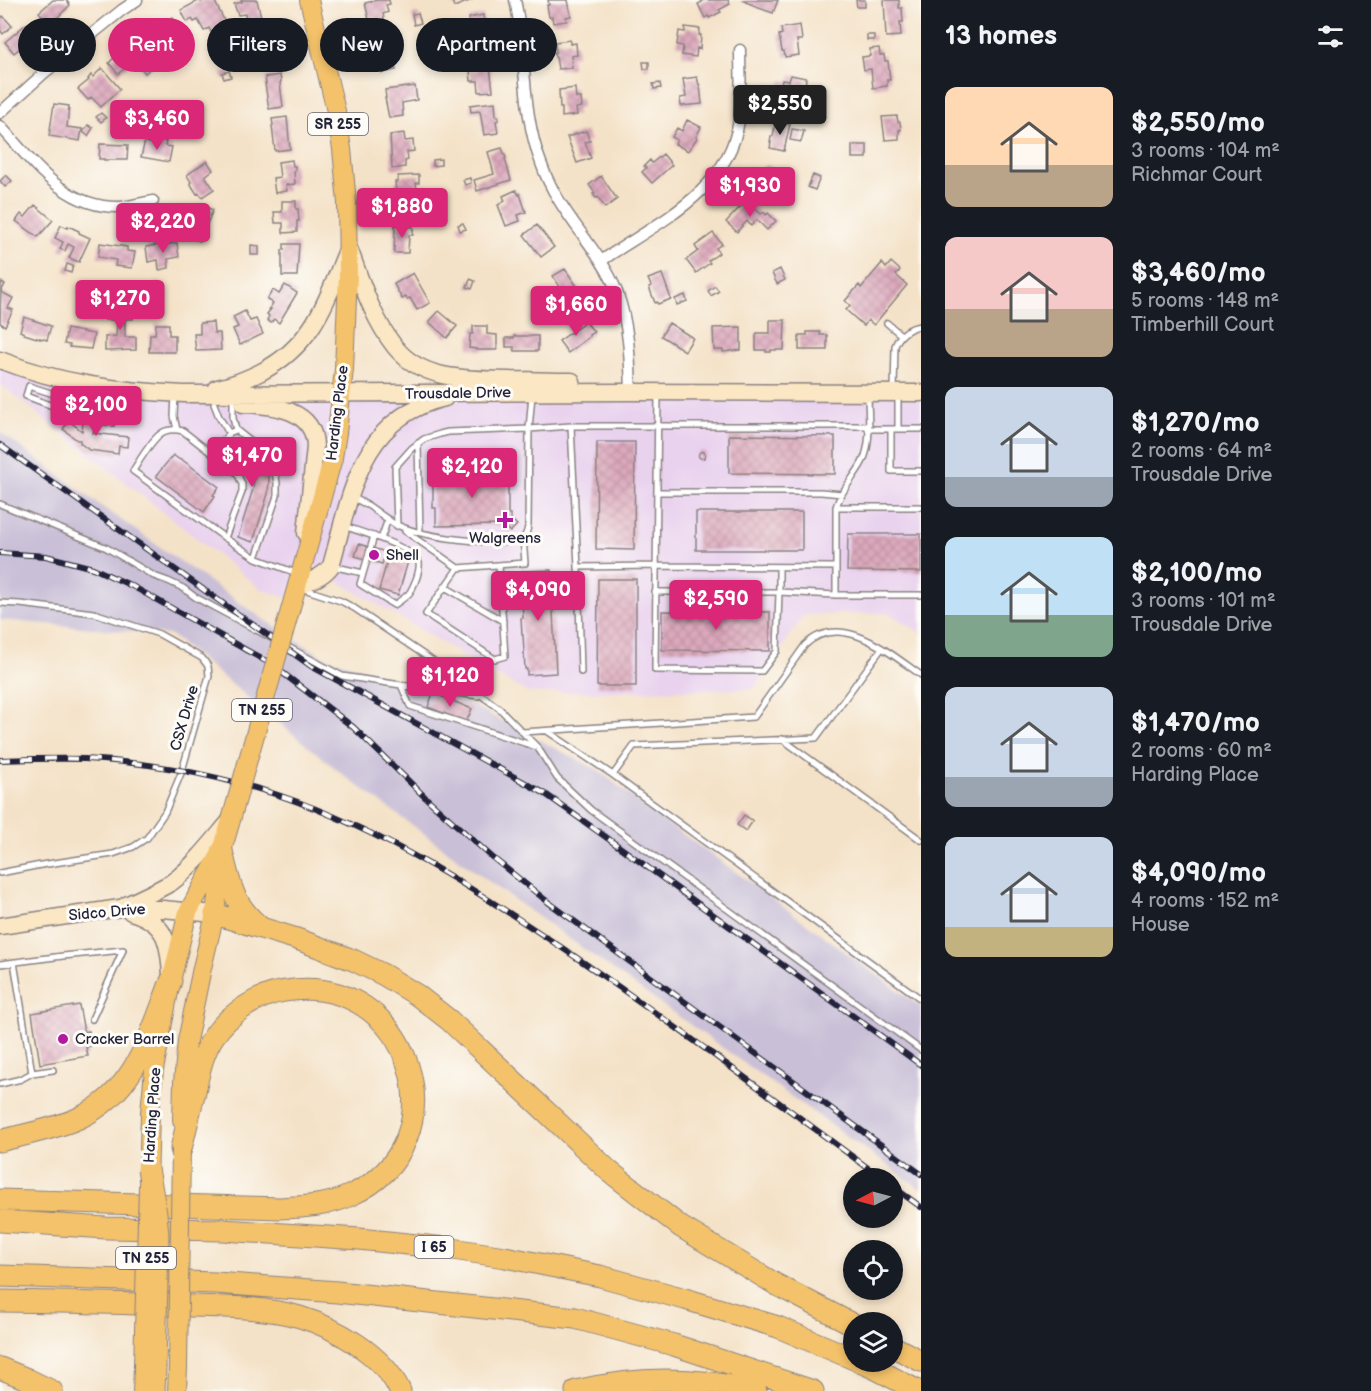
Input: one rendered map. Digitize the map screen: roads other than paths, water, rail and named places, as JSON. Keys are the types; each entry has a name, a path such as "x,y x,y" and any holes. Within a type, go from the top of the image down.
{"highway":[{"path":"215,849 239,904 263,929"},
{"path":"215,914 319,947 352,960 384,975 417,995 449,1020 609,1172 681,1227 777,1285 843,1319"},
{"path":"0,1141 77,1118 108,1099 124,1083 140,1059 171,981"},
{"path":"0,1200 280,1208 312,1206 340,1200 360,1191 377,1179 396,1157 405,1140 412,1113 413,1092 410,1070 403,1050 383,1022 365,1007 345,997 322,990 300,989 277,992 267,996 238,1012 219,1029 210,1043 201,1063 181,1149"},
{"path":"149,1159 158,1235 149,1368 154,1391"},
{"name":"I 65","path":"0,1221 106,1228 223,1230 358,1239 505,1257 600,1276 685,1299 778,1328 843,1355"},
{"path":"0,1276 216,1283 337,1292 575,1318 674,1345 813,1391"},
{"path":"0,1301 210,1306 290,1314 323,1326 354,1342 385,1368 400,1391"},
{"path":"903,1351 921,1360"},
{"path":"0,1368 52,1391"},
{"path":"882,1372 918,1391"},
{"path":"576,1391 633,1381 663,1379 702,1380 756,1391"}],"main road":[{"name":"Harding Place","path":"149,1159 154,1070 171,981 188,912 215,849 231,820 333,458 337,434 346,337 347,203 339,128 309,0"},
{"name":"Harding Place","path":"177,1391 183,1082 187,1041 197,988 215,914 215,849"},
{"path":"142,1391 149,1368"}],"street":[{"path":"0,113 44,73 136,0"},
{"path":"348,247 380,325 401,353 422,367 461,379 603,382 631,392 628,343 617,292 601,261 553,192 536,149 530,123 521,34 515,0"},
{"path":"601,261 684,206 707,185 720,167 730,150 738,120 740,50"},
{"path":"0,126 50,180 79,199 93,204 121,207 153,201"},
{"path":"193,394 235,384 254,376 279,362 296,348 318,317 348,247"},
{"name":"Trousdale Drive","path":"0,360 33,372 67,394 124,391 174,400 193,394 233,399 468,392 921,393"},
{"path":"174,400 214,404 233,399 262,404 290,411 308,424 314,434 315,447 298,582 320,576 326,573 331,566 354,481 364,460 381,435 405,414 424,404 468,392"},
{"path":"116,909 158,890 215,849"},
{"path":"116,909 150,920 163,933 168,945 171,981"},
{"name":"Sidco Drive","path":"0,926 116,909 163,909 215,914"}],"lane":[{"path":"887,323 901,335"},
{"path":"921,326 911,328 901,335 894,346 896,393 891,471 921,471"},
{"path":"84,417 26,396 29,386 67,394 114,411"},
{"path":"94,420 112,423 114,411 124,391"},
{"path":"351,496 458,568 525,562 523,538 528,527 529,429 532,392"},
{"path":"658,393 655,669 762,671 777,651 779,567"},
{"path":"836,595 836,507 863,460 867,447 868,393"},
{"path":"63,411 67,394"},
{"path":"233,399 233,418 236,430 265,452 271,460 276,475 277,496 256,558"},
{"path":"174,400 177,429"},
{"path":"214,404 229,434"},
{"path":"397,525 395,466 418,443 433,435 448,432 571,426 658,425 921,429"},
{"path":"571,426 581,672"},
{"path":"225,538 242,492 242,484 237,473 183,431 167,430 160,434 133,471 225,538 298,582 354,608 499,708 538,748 557,778 591,810 921,1050"},
{"path":"213,455 229,434 236,430"},
{"path":"418,443 420,533"},
{"path":"657,492 842,494"},
{"path":"0,504 107,548 154,576 168,580 195,597 342,676 482,696"},
{"path":"836,507 921,507"},
{"path":"381,539 388,519"},
{"path":"397,525 409,531 470,540 498,542 523,538"},
{"path":"342,526 374,536 381,539 413,554 419,562 419,572 411,594 394,605 360,584 374,536"},
{"path":"458,568 426,614 495,659 505,656 499,565"},
{"path":"331,566 363,573"},
{"path":"578,567 836,567"},
{"path":"445,587 503,621"},
{"path":"656,592 921,595"},
{"name":"CSX Drive","path":"0,603 94,613 159,634 202,658 208,666 209,676 182,771 165,812 147,838 133,847 112,854 0,873"},
{"path":"523,732 754,717 806,645 816,637 832,632 861,637 882,648 921,675"},
{"path":"613,775 634,746 816,738 882,648"},
{"path":"401,685 410,706 538,748"},
{"path":"548,731 613,775 921,999"},
{"path":"782,739 921,840"},
{"path":"0,964 123,950 93,1019"},
{"path":"14,962 32,1073"},
{"path":"0,1084 21,1079 32,1073 53,1070"}],"railway":[{"path":"0,445 311,666 544,793 921,1065"},
{"path":"0,553 46,556 93,568 132,586 271,664 353,727 425,797 493,858 548,902 921,1174"},
{"path":"0,760 85,759 134,763 183,771 231,781 278,795 357,827 433,866 542,934 693,1040 868,1168"},
{"path":"903,1194 921,1207"}],"place":[{"name":"Walgreens","path":"505,520"},
{"name":"Shell","path":"374,555"},
{"name":"Cracker Barrel","path":"63,1039"}]}
